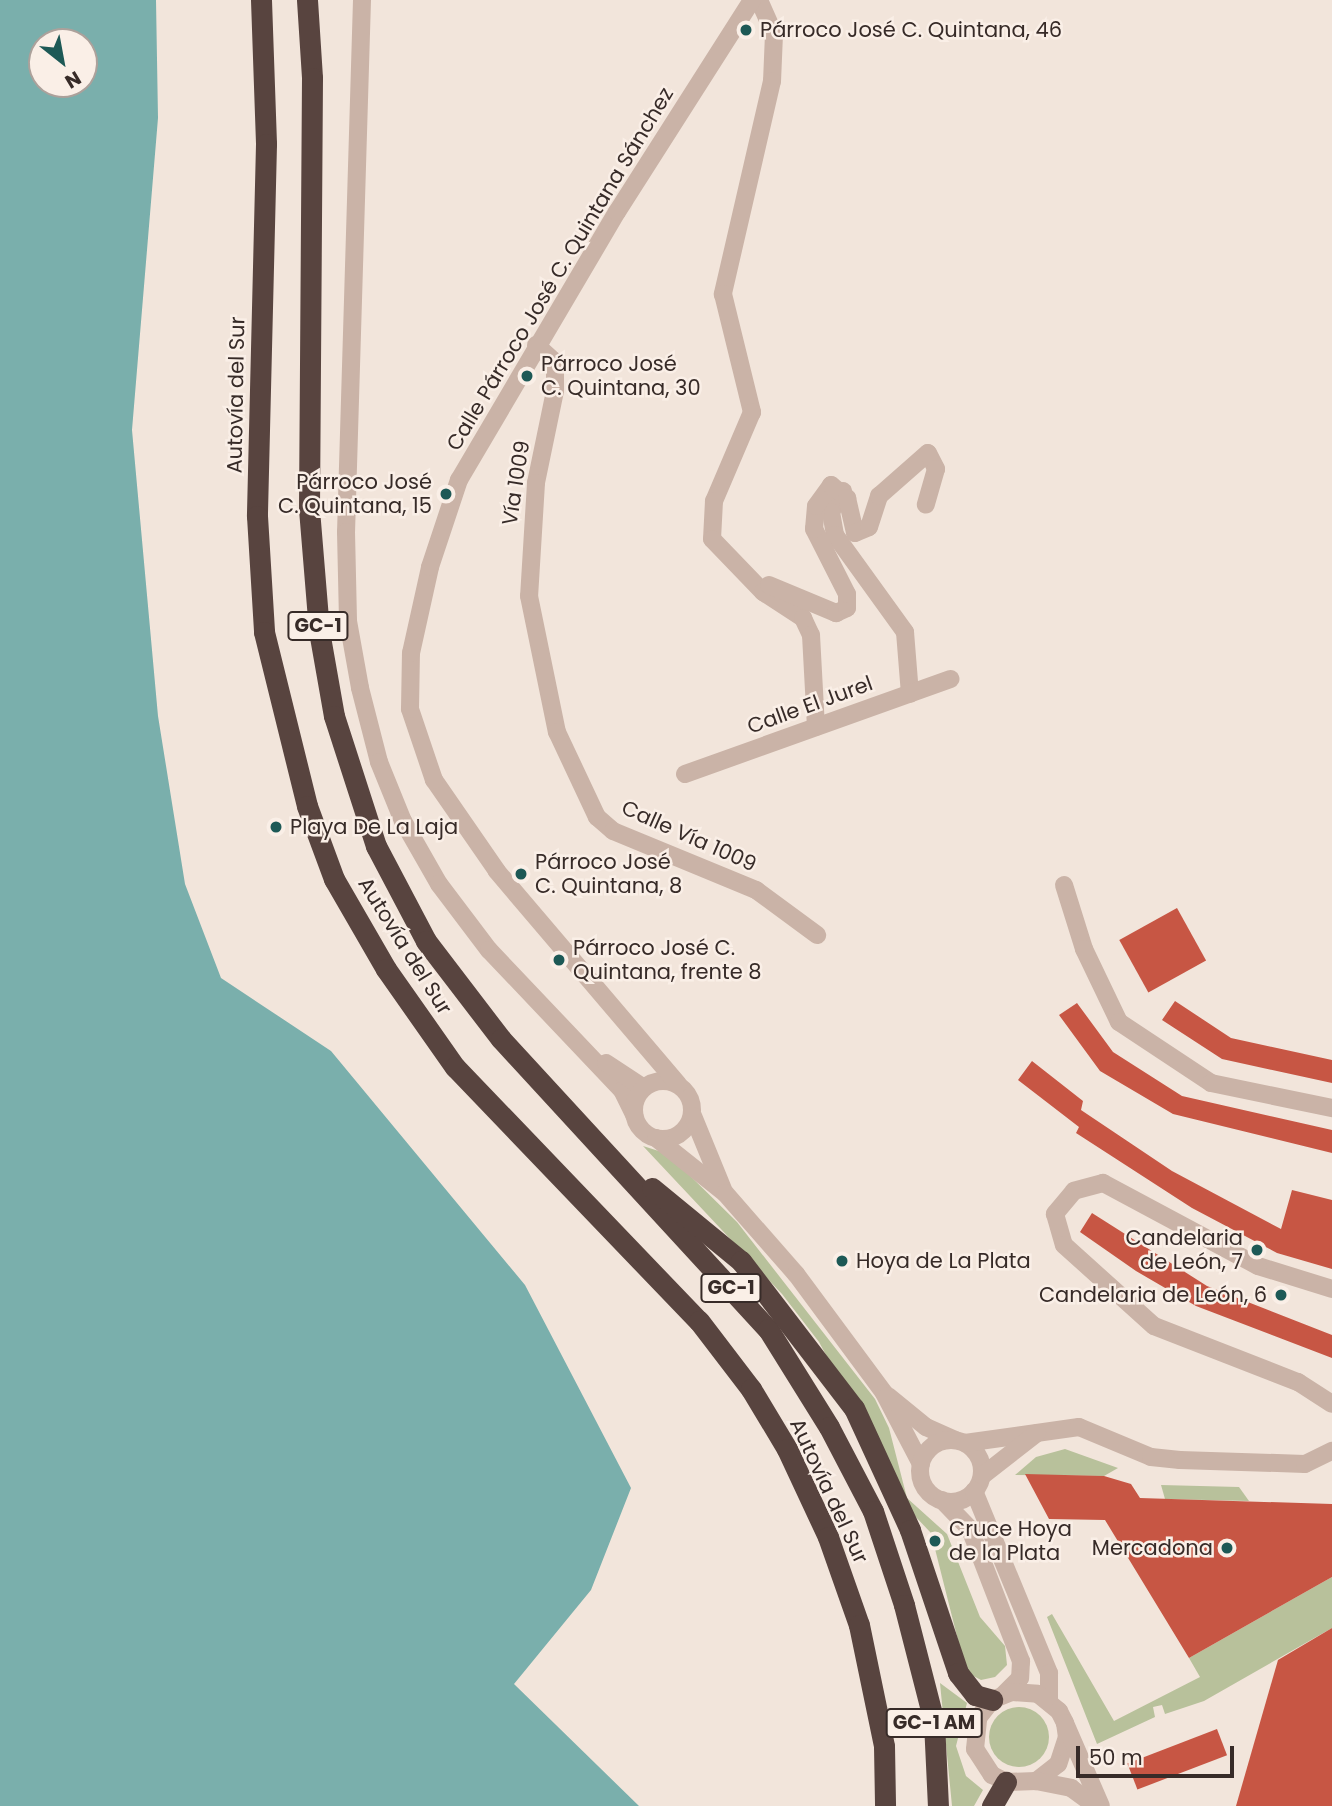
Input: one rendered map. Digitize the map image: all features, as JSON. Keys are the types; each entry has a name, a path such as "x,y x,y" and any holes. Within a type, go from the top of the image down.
{"highway":[{"name":"Autovía del Sur","path":"261,0 266,144 258,528 264,632 307,806 334,879 386,969 455,1067 699,1321 751,1389 828,1537 865,1655"},
{"name":"Autovía del Sur","path":"307,0 312,78 309,509 319,631 334,716 376,846 426,941 501,1039 768,1329 830,1427 873,1511 914,1643"},
{"path":"616,1163 741,1261 806,1338 854,1408 887,1476 958,1673 975,1695 998,1697"},
{"name":"GC-1 AM","path":"914,1643 934,1722 938,1806"},
{"name":"GC-1 AM","path":"865,1655 884,1746 885,1806"},
{"path":"992,1806 1006,1782"}],"street":[{"path":"362,0 346,519 348,621 360,688 398,809 439,884 489,950 592,1053 622,1090 642,1130 725,1193 796,1274 884,1393 921,1464 922,1483 970,1529 1021,1661 1020,1678 978,1718 975,1749 987,1769 1006,1782 1036,1781 1071,1788 1098,1806"},
{"name":"Calle Párroco José C. Quintana Sánchez","path":"678,1084 639,1041 464,825 434,780 410,709 411,653 430,567 459,480 536,345 752,0"},
{"path":"758,0 774,34 772,81 723,294 752,412 714,501 712,539 733,564 763,592 803,618 811,635 816,727"},
{"name":"Vía 1009","path":"536,345 555,362 555,391 530,533 529,596 536,636"},
{"path":"733,564 777,590 836,613 847,608 847,594 814,529 816,506 831,485 843,491 855,533 869,527 879,496 928,453 936,469 926,505"},
{"path":"843,491 831,512 835,535 905,632 910,694"},
{"name":"Calle Vía 1009","path":"536,636 557,732 597,817 613,831 756,890 817,935"},
{"name":"Calle El Jurel","path":"685,774 951,679"},
{"path":"1063,885 1084,949 1119,1022 1211,1083 1332,1108"},
{"name":"Calle Párroco José C. Quintana Sánchez","path":"639,1041 647,1085"},
{"path":"592,1053 647,1085 678,1084 691,1098 692,1116 725,1193"},
{"path":"634,1115 647,1085"},
{"path":"656,1138 675,1137 692,1116"},
{"path":"1332,1289 1258,1266 1103,1183 1074,1191 1055,1214 1064,1245 1154,1326 1298,1382 1332,1404"},
{"path":"884,1393 926,1427 960,1441 979,1457 978,1483 1049,1673 1049,1701"},
{"path":"921,1464 929,1449 960,1441 1045,1428 1079,1427 1151,1457 1180,1460 1306,1464 1332,1451"},
{"path":"942,1500 960,1500 1045,1428"},
{"path":"998,1697 1025,1691 1049,1701 1065,1723 1098,1806"},
{"path":"1036,1781 1058,1764 1067,1737 1065,1723"}],"green space":[{"path":"643,1146 668,1154 737,1222 875,1399 889,1428 907,1498 947,1534 980,1617 1005,1646 1007,1665 995,1677 981,1680 966,1672 931,1533 912,1513 819,1342 782,1294"},
{"path":"1065,1449 1118,1468 1104,1476 1015,1475 1036,1457"},
{"path":"1161,1485 1239,1487 1249,1501 1165,1499"},
{"path":"1332,1577 1332,1628 1204,1701 1165,1714 1162,1705 1153,1707 1155,1717 1097,1744 1047,1617 1052,1614 1114,1721 1200,1677 1189,1658"},
{"path":"940,1683 967,1703 956,1746 966,1776 983,1790 974,1806 952,1806"},
{"path":"1019,1707 1036,1712 1044,1720 1049,1737 1044,1754 1036,1762 1019,1767 1002,1762 994,1754 989,1737 994,1720 1002,1712"}],"water":[{"path":"0,0 156,0 158,118 132,430 158,716 185,884 221,978 331,1051 525,1285 631,1488 591,1590 514,1684 639,1806 0,1806"}],"building":[{"path":"1177,908 1206,960 1148,992 1119,940"},
{"path":"1175,1001 1231,1038 1332,1060 1332,1083 1222,1059 1162,1020"},
{"path":"1077,1003 1113,1052 1182,1096 1332,1130 1332,1153 1173,1114 1100,1071 1059,1015"},
{"path":"1032,1061 1083,1101 1081,1110 1172,1171 1281,1229 1292,1190 1332,1200 1332,1269 1277,1253 1192,1208 1076,1133 1079,1127 1018,1080"},
{"path":"1092,1213 1207,1286 1332,1335 1332,1358 1196,1306 1136,1271 1080,1232"},
{"name":"Mercadona","path":"1025,1474 1104,1476 1131,1484 1140,1498 1332,1504 1332,1577 1189,1658 1105,1520 1049,1519"},
{"path":"1332,1628 1332,1806 1236,1806 1278,1660"},
{"path":"1217,1729 1227,1755 1137,1790 1127,1763"}],"place":[{"name":"Párroco José C. Quintana, 46","path":"746,30"},
{"name":"Párroco José C. Quintana, 30","path":"527,376"},
{"name":"Párroco José C. Quintana, 15","path":"446,494"},
{"name":"Playa De La Laja","path":"276,827"},
{"name":"Párroco José C. Quintana, 8","path":"521,874"},
{"name":"Párroco José C. Quintana, frente 8","path":"559,960"},
{"name":"Candelaria de León, 7","path":"1257,1250"},
{"name":"Hoya de La Plata","path":"842,1261"},
{"name":"Candelaria de León, 6","path":"1281,1295"},
{"name":"Cruce Hoya de la Plata","path":"935,1541"},
{"name":"Mercadona","path":"1227,1548"}]}
